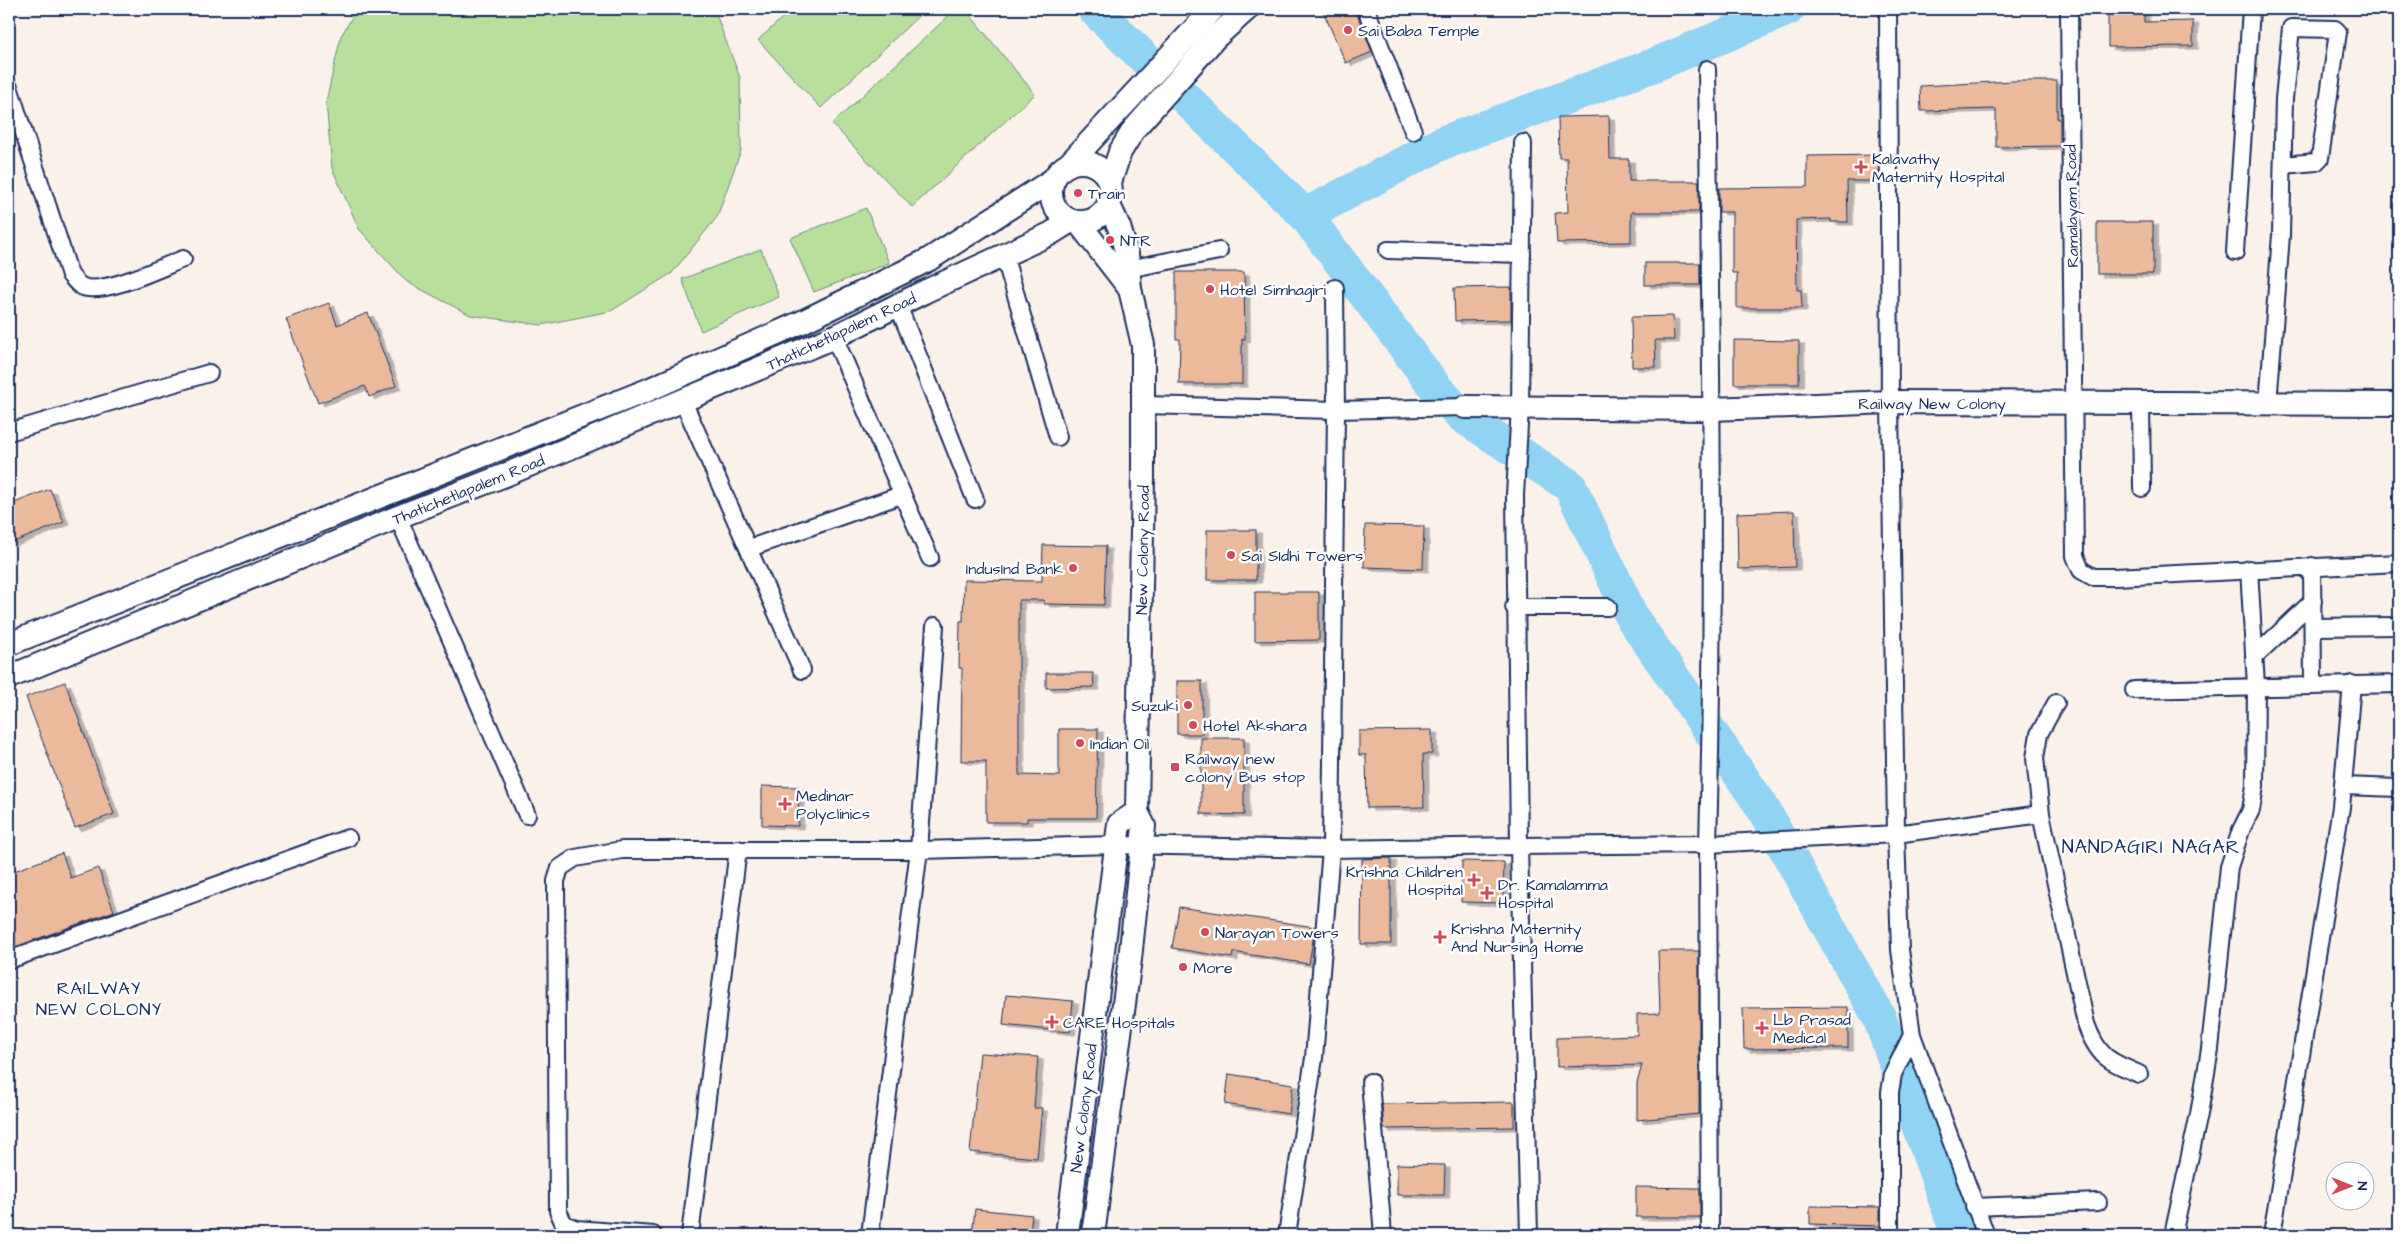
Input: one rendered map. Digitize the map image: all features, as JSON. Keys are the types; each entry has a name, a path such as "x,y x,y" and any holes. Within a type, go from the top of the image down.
{"main road":[{"path":"1110,182 1120,152 1134,129 1216,37 1247,9"},
{"path":"1129,279 1075,222 1058,211 1052,196 1061,172 1207,15"},
{"path":"9,644 648,390 802,322 928,260 1078,162 1092,164 1105,173 1110,182 1112,193 1109,205 1096,219 1075,222"},
{"name":"New Colony Road","path":"1093,1235 1144,846 1144,826 1138,812 1144,405 1143,345 1129,279 1127,254 1119,227 1109,205"},
{"name":"Thatichetlapalem Road","path":"9,677 398,517 505,476 834,337 924,292 1075,222"},
{"name":"Railway New Colony","path":"1465,407 1712,409 1890,402 2399,404"},
{"name":"New Colony Road","path":"1066,1235 1119,824 1138,812"}],"street":[{"path":"1366,9 1413,131"},
{"path":"1888,9 1890,402 1896,834 1900,950 1909,1041 1986,1235"},
{"name":"Ramalayam Road","path":"2069,9 2075,556 2081,570 2093,576 2115,577 2249,569"},
{"path":"2235,252 2251,9"},
{"path":"2268,404 2281,235 2284,99 2291,28 2335,29 2338,32 2320,158 2316,162 2283,165"},
{"path":"1707,69 1712,409 1711,717 1708,844 1710,1235"},
{"path":"9,87 70,275 82,287 98,289 183,259"},
{"path":"1523,144 1520,407 1516,465 1516,607 1519,846 1529,1235"},
{"path":"1129,279 1219,250"},
{"path":"1388,250 1522,254"},
{"path":"1004,255 1058,437"},
{"path":"1287,1235 1315,1049 1331,849 1336,410 1335,288"},
{"path":"898,305 975,499"},
{"path":"834,337 930,558"},
{"path":"9,432 209,373"},
{"path":"683,401 750,548 802,670"},
{"path":"2141,403 2142,488"},
{"path":"1144,405 1336,410 1465,407"},
{"path":"750,548 901,495"},
{"path":"398,517 527,815"},
{"path":"2173,1235 2210,1049 2229,868 2243,825 2251,810 2255,786 2256,686 2249,569 2399,562"},
{"path":"2312,566 2313,685"},
{"path":"2254,657 2313,601"},
{"path":"1516,607 1608,607"},
{"path":"870,1235 919,850 936,626"},
{"path":"2313,628 2399,626"},
{"path":"2272,1235 2341,807 2352,684"},
{"path":"2134,690 2399,684"},
{"path":"2056,703 2039,734 2035,747 2041,814 2086,1024 2093,1042 2101,1055 2111,1063 2139,1074"},
{"path":"2342,786 2399,788"},
{"path":"2341,807 2376,788"},
{"path":"653,1235 576,1229 564,1224 558,1211 556,881 560,868 575,858 622,850 919,850 1116,845 1331,849 1708,844 1822,840 1896,834 2041,814"},
{"path":"9,960 348,838"},
{"path":"690,1235 738,849"},
{"path":"1890,1235 1890,1092 1893,1074 1909,1041"},
{"path":"1370,1082 1383,1235"},
{"path":"1974,1207 2098,1202"}],"green space":[{"path":"357,9 714,9 740,78 741,150 717,217 672,273 611,311 541,325 470,315 407,282 359,229 332,168 326,102 341,36"},
{"path":"792,9 845,9 849,13 854,9 926,9 821,108 758,40"},
{"path":"956,9 965,9 1035,94 912,207 832,124"},
{"path":"866,208 889,263 814,292 790,238"},
{"path":"761,249 779,297 701,331 682,279"}],"building":[{"name":"Sai Baba Temple","path":"1322,9 1355,9 1372,52 1346,63"},
{"path":"2108,9 2144,9 2144,22 2193,21 2193,46 2108,47"},
{"path":"2013,81 2057,81 2057,119 2060,119 2060,146 1996,147 1996,109 1921,111 1920,86"},
{"path":"1609,116 1610,159 1629,159 1629,181 1699,181 1699,212 1631,212 1631,242 1557,243 1555,213 1568,212 1567,158 1559,158 1558,117"},
{"path":"1879,155 1879,181 1847,181 1848,222 1831,222 1831,219 1796,220 1797,290 1801,290 1802,308 1737,308 1737,273 1732,273 1732,212 1719,212 1719,188 1807,187 1807,156"},
{"path":"2097,222 2153,222 2153,274 2097,274"},
{"path":"1645,263 1700,263 1700,285 1645,285"},
{"path":"1176,272 1244,272 1245,339 1242,339 1242,384 1179,384 1180,339 1176,339"},
{"path":"1511,287 1511,320 1455,321 1454,288"},
{"path":"329,303 337,325 368,313 396,386 369,397 365,386 318,403 286,319"},
{"path":"1673,316 1674,340 1655,340 1656,367 1632,367 1631,317"},
{"path":"1734,340 1799,341 1799,384 1734,384"},
{"path":"50,489 64,522 9,544 9,505"},
{"path":"1794,511 1795,567 1738,569 1737,513"},
{"path":"1365,525 1424,526 1423,569 1364,567"},
{"name":"Sai SIdhi Towers","path":"1207,530 1256,530 1256,580 1207,580"},
{"path":"1043,545 1106,546 1104,605 1044,604 1044,600 1019,600 1019,775 1059,776 1059,729 1098,729 1096,818 1027,818 1027,822 986,822 986,761 961,761 962,668 959,668 960,621 963,621 964,580 1042,581"},
{"path":"1255,592 1319,592 1319,640 1255,641"},
{"path":"1046,673 1093,673 1094,687 1046,688"},
{"path":"1177,681 1202,681 1202,734 1177,734"},
{"path":"65,682 114,814 75,828 26,697"},
{"path":"1432,730 1432,754 1423,754 1424,807 1367,808 1366,755 1359,755 1359,731"},
{"path":"1201,738 1244,738 1244,815 1201,814"},
{"path":"762,786 799,787 798,826 762,825"},
{"path":"62,853 71,878 98,868 114,911 9,949 9,873"},
{"path":"1391,858 1391,944 1361,944 1362,859"},
{"path":"1462,861 1504,862 1503,903 1461,902"},
{"path":"1179,907 1315,927 1309,964 1233,952 1232,958 1172,948"},
{"path":"1658,951 1699,951 1699,1114 1637,1120 1637,1083 1642,1065 1557,1067 1557,1038 1637,1035 1637,1014 1660,1013"},
{"path":"1006,995 1073,1001 1070,1032 1003,1025"},
{"path":"1848,1007 1848,1048 1744,1049 1743,1008"},
{"path":"980,1053 1038,1057 1034,1108 1042,1108 1037,1158 970,1152"},
{"path":"1229,1074 1293,1084 1289,1114 1225,1104"},
{"path":"1514,1102 1514,1127 1384,1129 1382,1104"},
{"path":"1397,1164 1445,1165 1444,1195 1397,1195"},
{"path":"1636,1187 1700,1188 1700,1217 1636,1217"},
{"path":"1810,1206 1880,1207 1880,1226 1810,1224"},
{"path":"975,1209 1032,1215 1030,1235 972,1235"}],"waterway":[{"path":"1094,9 1305,215 1436,388 1462,416 1570,486 1633,619 1761,805 1879,1017 1958,1235"},
{"path":"1305,215 1442,143 1654,65 1788,9"}],"place":[{"name":"Sai Baba Temple","path":"1348,30"},
{"name":"Kalavathy Maternity Hospital","path":"1861,167"},
{"name":"Train","path":"1078,193"},
{"name":"NTR","path":"1110,240"},
{"name":"Hotel Simhagiri","path":"1210,289"},
{"name":"Sai SIdhi Towers","path":"1231,555"},
{"name":"IndusInd Bank","path":"1073,568"},
{"name":"Suzuki","path":"1188,705"},
{"name":"Hotel Akshara","path":"1193,725"},
{"name":"Indian Oil","path":"1080,743"},
{"name":"Railway new colony Bus stop","path":"1175,767"},
{"name":"Medinar Polyclinics","path":"785,804"},
{"name":"Krishna Children Hospital","path":"1474,880"},
{"name":"Dr. Kamalamma Hospital","path":"1487,893"},
{"name":"Narayan Towers","path":"1205,932"},
{"name":"Krishna Maternity And Nursing Home","path":"1440,937"},
{"name":"More","path":"1183,967"},
{"name":"CARE Hospitals","path":"1052,1022"},
{"name":"Lb Prasad Medical","path":"1762,1028"}],"district":[{"name":"NANDAGIRI NAGAR","path":"2151,846"},
{"name":"RAILWAY NEW COLONY","path":"99,998"}]}
